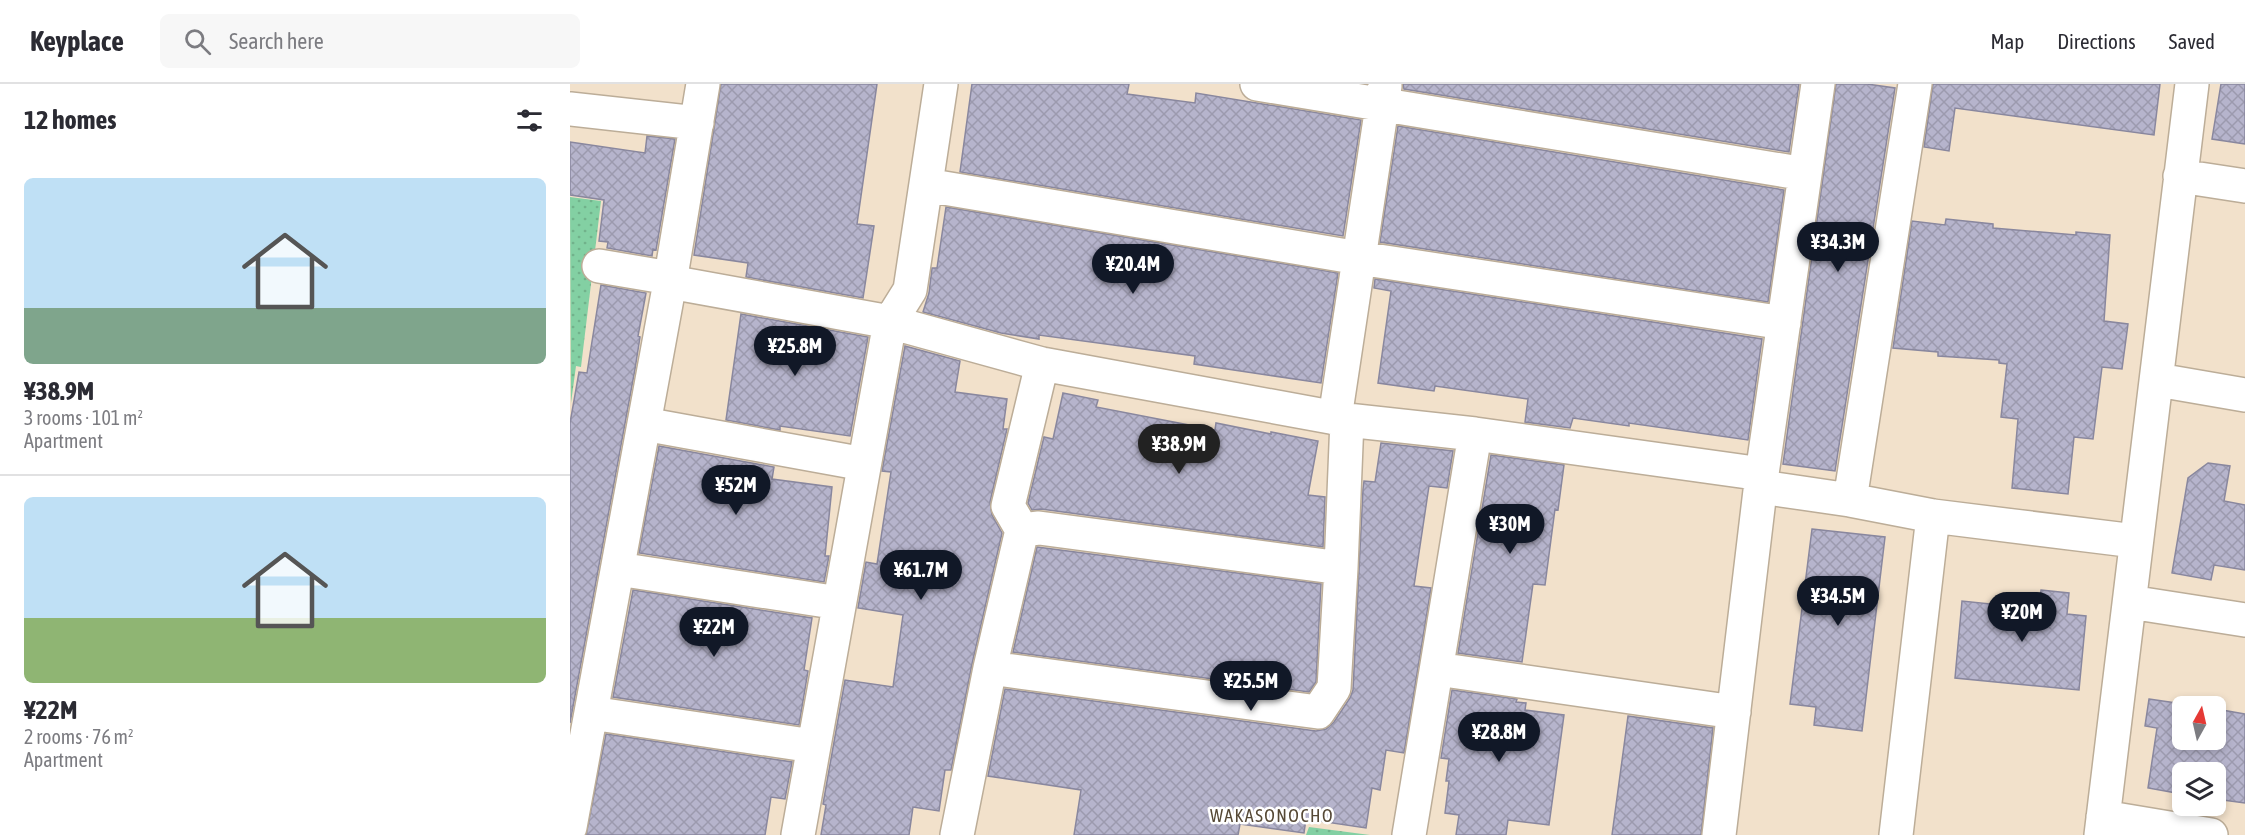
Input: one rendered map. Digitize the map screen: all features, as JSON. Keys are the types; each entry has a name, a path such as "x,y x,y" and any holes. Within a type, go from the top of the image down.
{"street":[{"path":"570,827 670,280 703,84"},
{"path":"798,835 890,322 910,290 941,84"},
{"path":"1257,84 1384,95 1805,174"},
{"path":"1719,835 1762,481 1818,84"},
{"path":"1850,500 1915,84"},
{"path":"2192,84 2158,380 2135,541 2130,602 2102,826 2211,835"},
{"path":"990,668 1318,712 1334,688 1341,568 1341,419 1359,258 1384,95"},
{"path":"570,109 697,123"},
{"path":"2180,176 2245,186"},
{"path":"926,185 1359,258 1784,322"},
{"path":"599,266 890,322 1042,364 1341,419 1475,434 1762,481 1933,516 2135,541"},
{"path":"957,835 990,668 1022,530 1008,506 1042,364"},
{"path":"2158,380 2245,395"},
{"path":"644,424 864,464"},
{"path":"1410,835 1475,434"},
{"path":"1896,835 1933,516"},
{"path":"1022,530 1039,528 1341,568"},
{"path":"618,569 839,603"},
{"path":"2130,602 2245,621"},
{"path":"1437,669 1734,712"},
{"path":"591,713 813,746"}],"green space":[{"path":"570,197 601,201 581,367 576,366 571,403"},
{"path":"1309,827 1370,835 1306,835"}],"building":[{"path":"721,84 877,84 857,224 874,226 863,298 746,277 748,263 694,255"},
{"path":"972,84 1129,84 1127,94 1195,103 1196,93 1361,120 1343,236 960,172"},
{"path":"1403,84 1799,84 1789,152 1404,89"},
{"path":"1836,84 1867,84 1895,88 1835,471 1783,464"},
{"path":"1933,84 2160,84 2154,135 1955,108 1949,151 1924,147"},
{"path":"2221,84 2245,84 2245,144 2212,139"},
{"path":"1398,126 1784,190 1768,302 1380,242"},
{"path":"647,136 675,139 656,250 653,249 652,256 607,248 608,242 599,241 604,200 570,195 570,142 645,153"},
{"path":"946,207 1338,273 1321,383 1194,364 1195,356 1039,335 1039,339 1001,333 923,312 929,293 932,268 937,268"},
{"path":"1946,219 1993,224 1993,228 2076,235 2076,232 2110,235 2104,321 2128,324 2122,369 2102,367 2093,439 2074,437 2068,494 2012,488 2018,419 2001,417 2007,364 1999,363 1999,360 1938,356 1938,352 1893,348 1912,221 1945,225"},
{"path":"1375,279 1762,339 1748,440 1629,423 1629,426 1573,418 1570,428 1525,422 1528,399 1435,386 1434,391 1378,383 1391,291 1374,288"},
{"path":"601,285 646,293 635,369 570,723 570,423 579,372 587,373"},
{"path":"741,314 868,337 850,436 780,426 780,430 726,420"},
{"path":"905,346 960,361 955,392 1007,399 1003,429 1007,429 990,502 992,515 1002,533 951,770 945,770 939,811 913,807 909,835 821,835 826,805 823,804 845,680 893,687 903,615 858,608 866,562 877,564 891,472 882,471"},
{"path":"1063,393 1098,400 1096,407 1215,430 1216,423 1318,441 1308,495 1325,497 1323,547 1041,509 1032,510 1028,503 1044,437 1053,439"},
{"path":"1381,443 1453,451 1447,488 1429,486 1414,586 1431,588 1404,753 1386,750 1380,790 1372,788 1366,828 1306,819 1304,833 1240,824 1238,835 1074,835 1081,790 988,776 1005,689 1316,731 1326,729 1334,722 1353,690 1363,489 1364,481 1375,482"},
{"path":"659,446 774,467 772,479 832,487 825,556 829,556 824,582 639,553"},
{"path":"1491,455 1564,465 1558,510 1555,509 1545,585 1533,584 1522,662 1458,653"},
{"path":"2208,463 2230,466 2224,501 2245,505 2245,570 2214,565 2211,580 2172,573 2188,478"},
{"path":"1812,529 1885,537 1862,731 1814,725 1816,707 1790,704"},
{"path":"1037,547 1321,584 1316,682 1309,692 1013,652"},
{"path":"633,590 812,618 804,670 808,671 799,725 613,697"},
{"path":"2041,590 2069,593 2067,614 2086,616 2079,690 1955,678 1962,601 2039,609"},
{"path":"1452,690 1517,699 1516,702 1526,703 1525,710 1564,715 1549,825 1508,820 1506,835 1456,835 1459,815 1445,813 1449,759 1441,758"},
{"path":"2149,699 2172,702 2172,750 2226,750 2226,711 2245,714 2245,803 2226,800 2226,762 2172,762 2172,792 2148,788 2157,728 2145,726"},
{"path":"1628,716 1713,728 1701,835 1612,835"},
{"path":"606,734 792,762 785,799 771,797 765,835 586,835"}],"district":[{"name":"WAKASONOCHO","path":"1272,815"}]}
